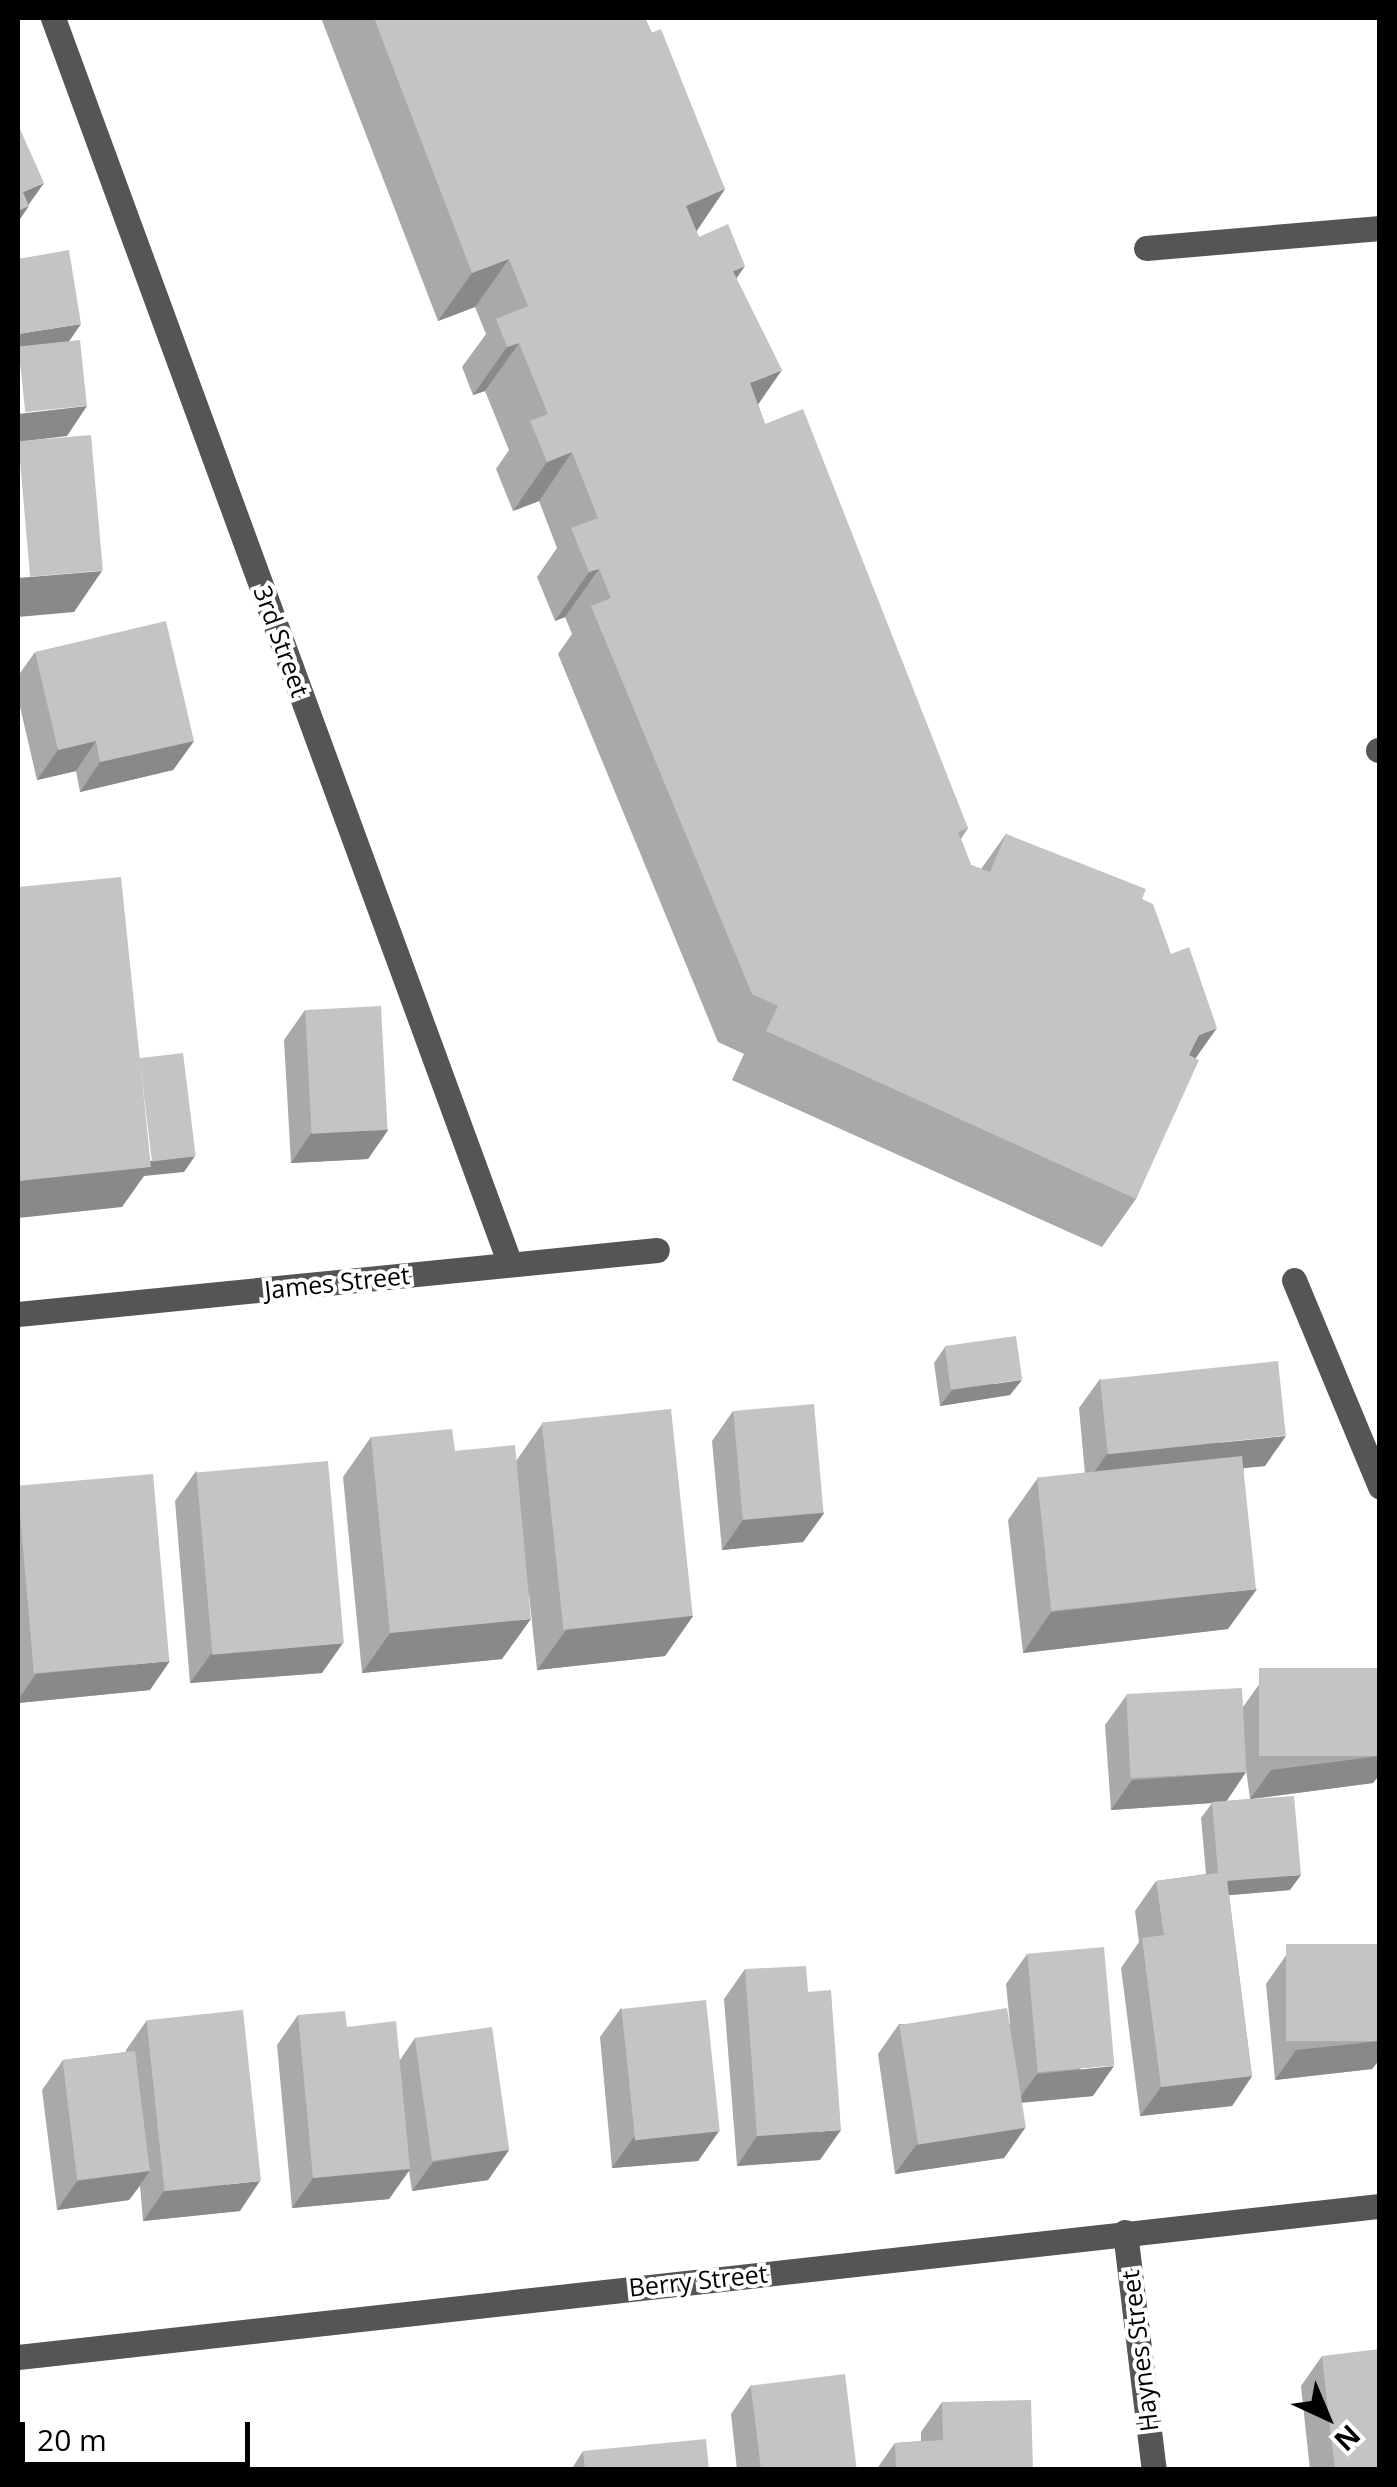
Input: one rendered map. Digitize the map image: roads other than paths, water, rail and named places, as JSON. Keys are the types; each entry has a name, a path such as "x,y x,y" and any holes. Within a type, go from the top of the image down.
{"street":[{"name":"3rd Street","path":"53,18 510,1264"},
{"path":"1146,248 1380,228"},
{"name":"James Street","path":"18,1314 657,1250"},
{"path":"1294,1280 1380,1487"},
{"name":"Berry Street","path":"18,2358 1380,2206"},
{"name":"Haynes Street","path":"1125,2232 1154,2470"}]}
